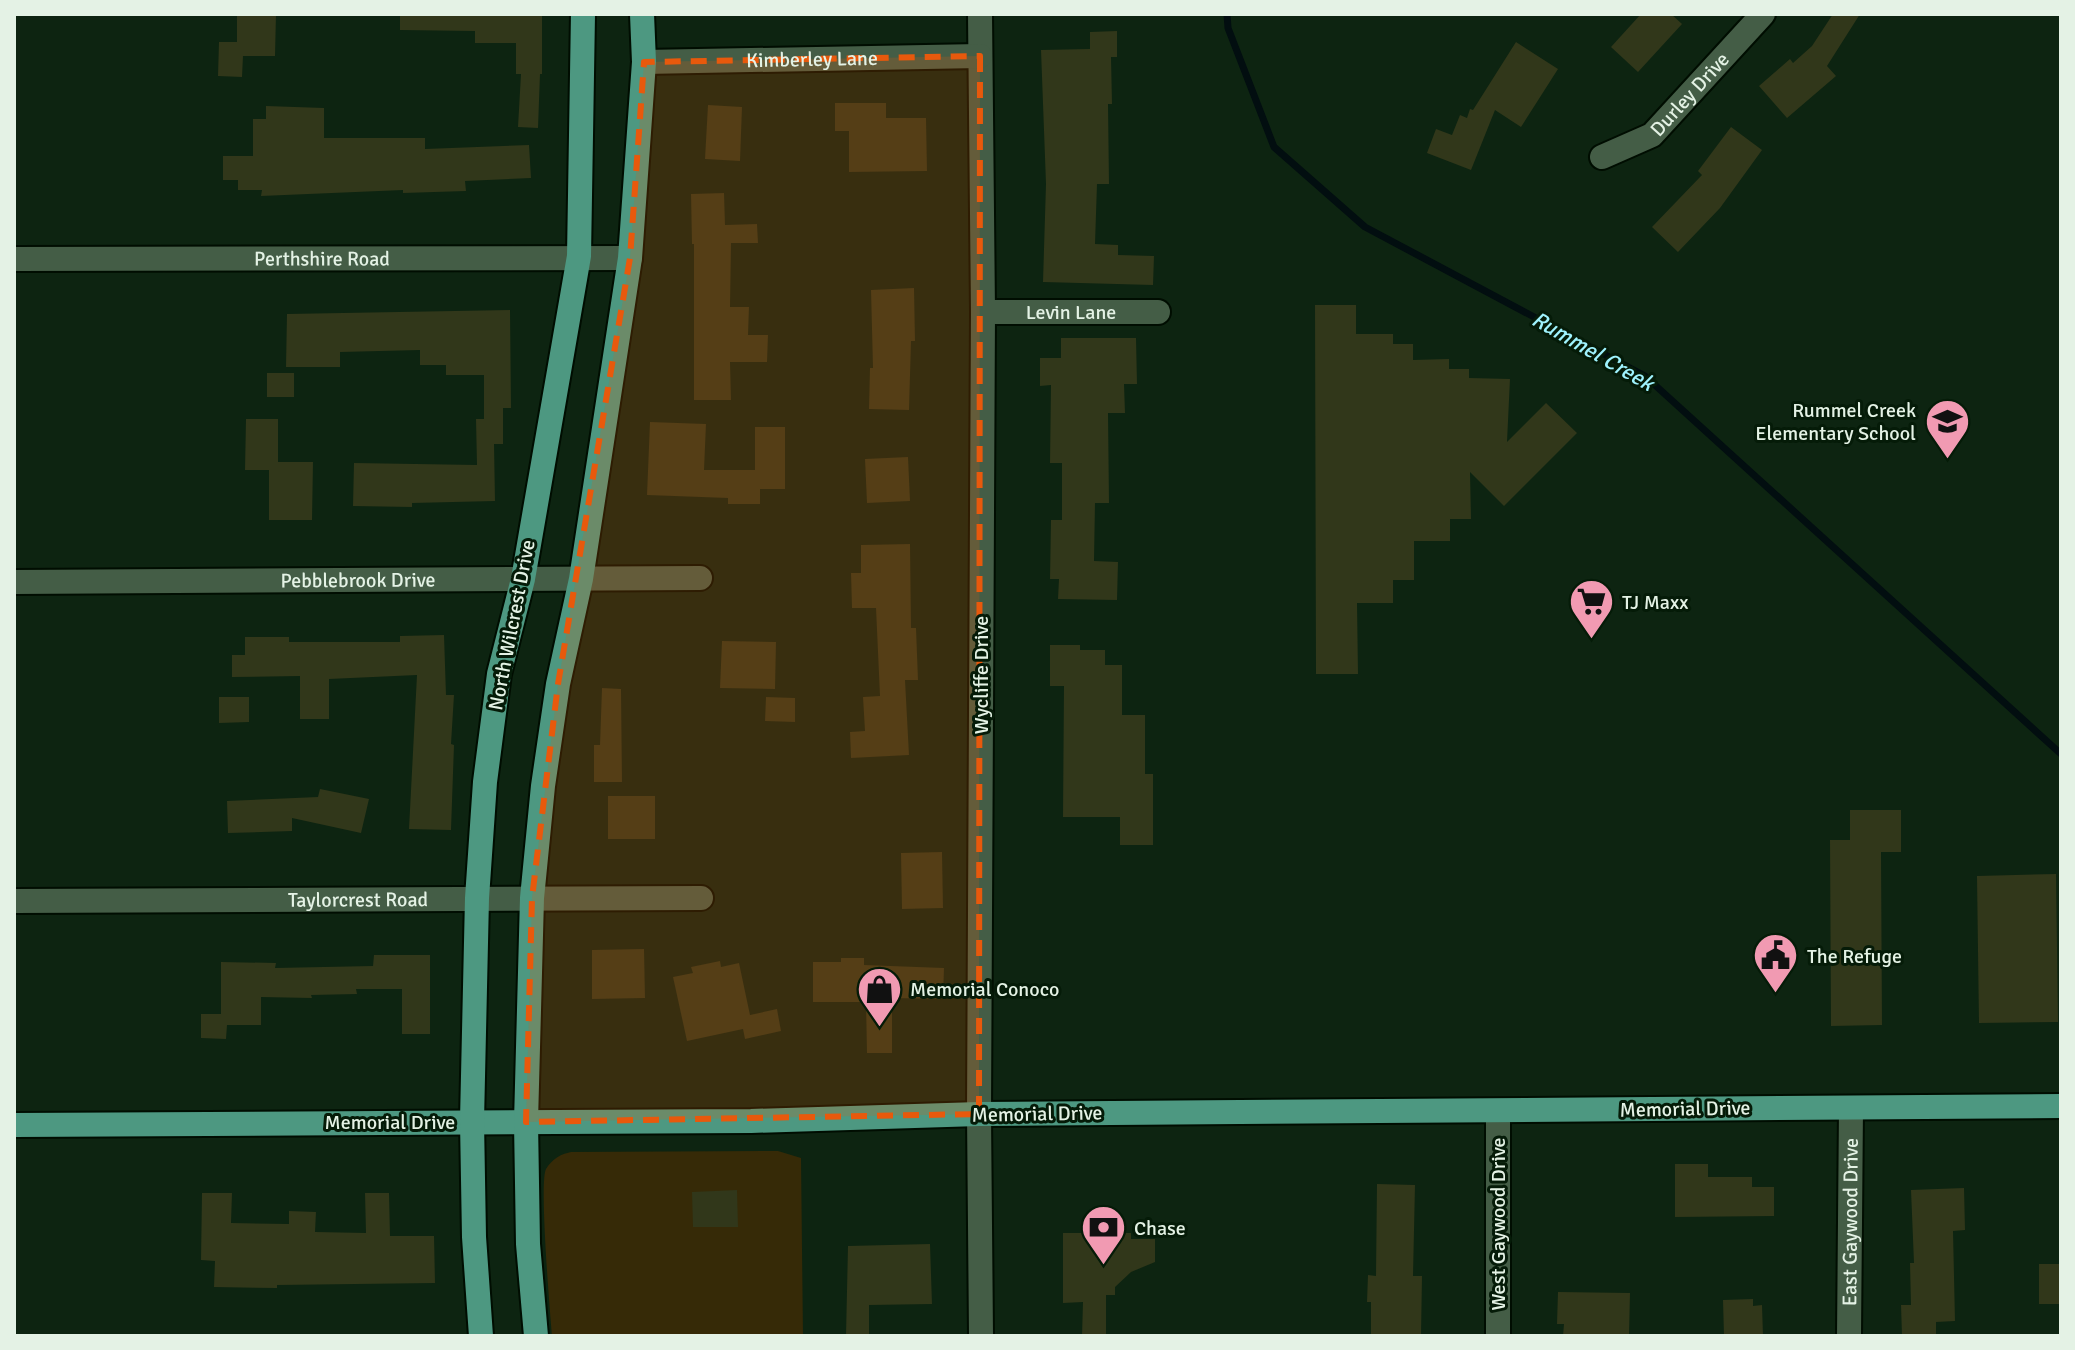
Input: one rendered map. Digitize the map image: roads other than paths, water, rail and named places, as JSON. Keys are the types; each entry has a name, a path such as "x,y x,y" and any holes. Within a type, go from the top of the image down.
{"main road":[{"name":"North Wilcrest Drive","path":"481,1336 474,1237 472,1121 477,898 485,782 499,674 523,579 579,256 583,14"},
{"path":"532,1335 526,1122 532,898 543,786 558,684 581,579 630,258 644,62 642,14"},
{"name":"Memorial Drive","path":"14,1125 751,1121 979,1114 2061,1106"}],"street":[{"name":"Wycliffe Drive","path":"980,14 983,312 979,1114 981,1336"},
{"name":"Durley Drive","path":"1602,157 1652,135 1763,14"},
{"name":"Kimberley Lane","path":"644,62 980,56"},
{"name":"Perthshire Road","path":"14,259 630,258"},
{"name":"Levin Lane","path":"983,312 1158,312"},
{"name":"Pebblebrook Drive","path":"14,582 700,578"},
{"name":"Taylorcrest Road","path":"14,901 701,898"},
{"name":"East Gaywood Drive","path":"1849,1336 1851,1108"},
{"name":"West Gaywood Drive","path":"1498,1111 1498,1336"}],"waterway":[{"name":"Rummel Creek","path":"1227,14 1228,28 1274,147 1365,227 1645,376 2061,754"}],"place":[{"name":"Rummel Creek Elementary School","path":"1947,461"},
{"name":"TJ Maxx","path":"1591,641"},
{"name":"The Refuge","path":"1776,995"},
{"name":"Memorial Conoco","path":"879,1028"},
{"name":"Chase","path":"1103,1267"}]}
